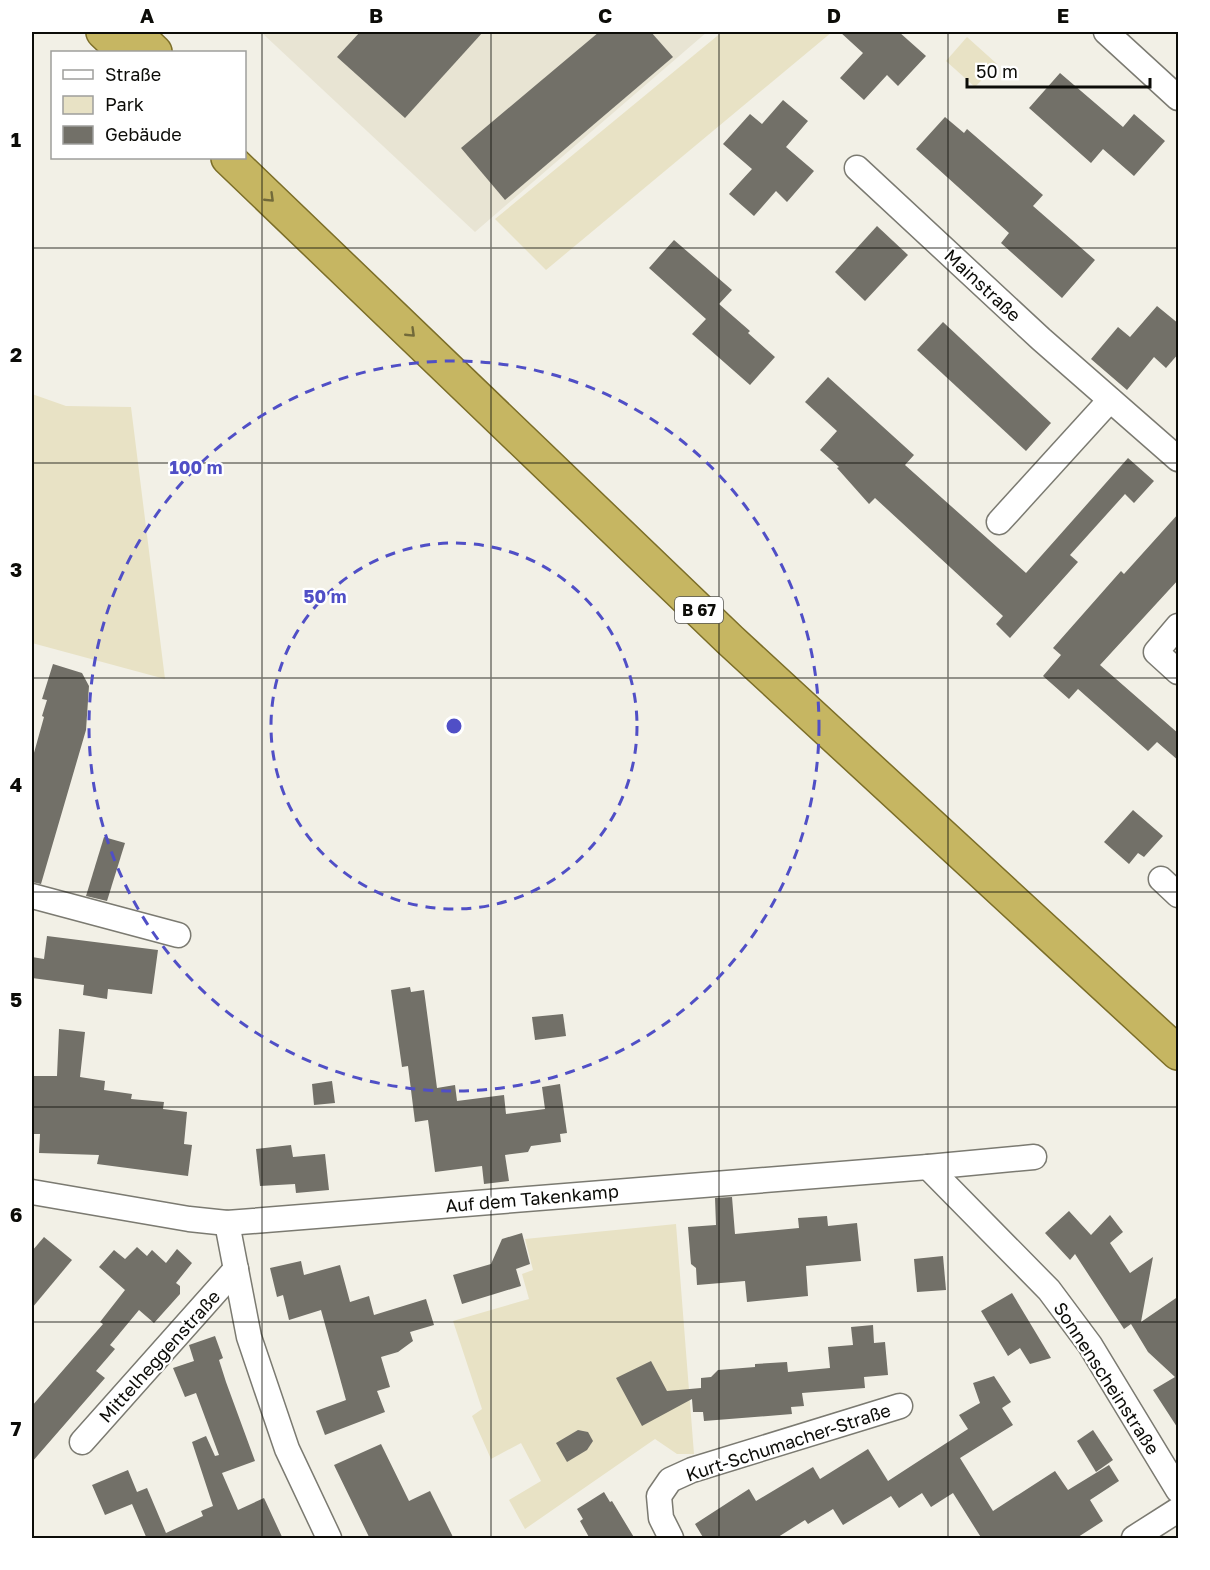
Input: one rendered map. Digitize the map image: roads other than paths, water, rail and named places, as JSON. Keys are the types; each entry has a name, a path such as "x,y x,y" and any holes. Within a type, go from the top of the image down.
{"highway":[{"path":"103,32 123,51"},
{"path":"134,32 154,51"},
{"name":"B 67","path":"246,145 742,624 1179,1026"},
{"name":"B 67","path":"229,159 730,640 1179,1053"}],"street":[{"path":"1106,32 1179,98"},
{"name":"Mainstraße","path":"857,168 1041,339 1178,458"},
{"path":"999,522 1110,400"},
{"path":"1179,626 1156,652 1179,672"},
{"path":"1161,879 1179,895"},
{"path":"32,896 178,936"},
{"name":"Auf dem Takenkamp","path":"32,1192 189,1219 227,1223 1034,1157"},
{"name":"Sonnenscheinstraße","path":"928,1167 1049,1290 1090,1345 1179,1490"},
{"name":"Mittelheggenstraße","path":"227,1223 249,1337 283,1438 329,1539"},
{"name":"Mittelheggenstraße","path":"82,1442 236,1269"},
{"name":"Kurt-Schumacher-Straße","path":"671,1539 662,1518 659,1496 670,1480 692,1470 900,1406"},
{"path":"1134,1539 1179,1510"}]}
